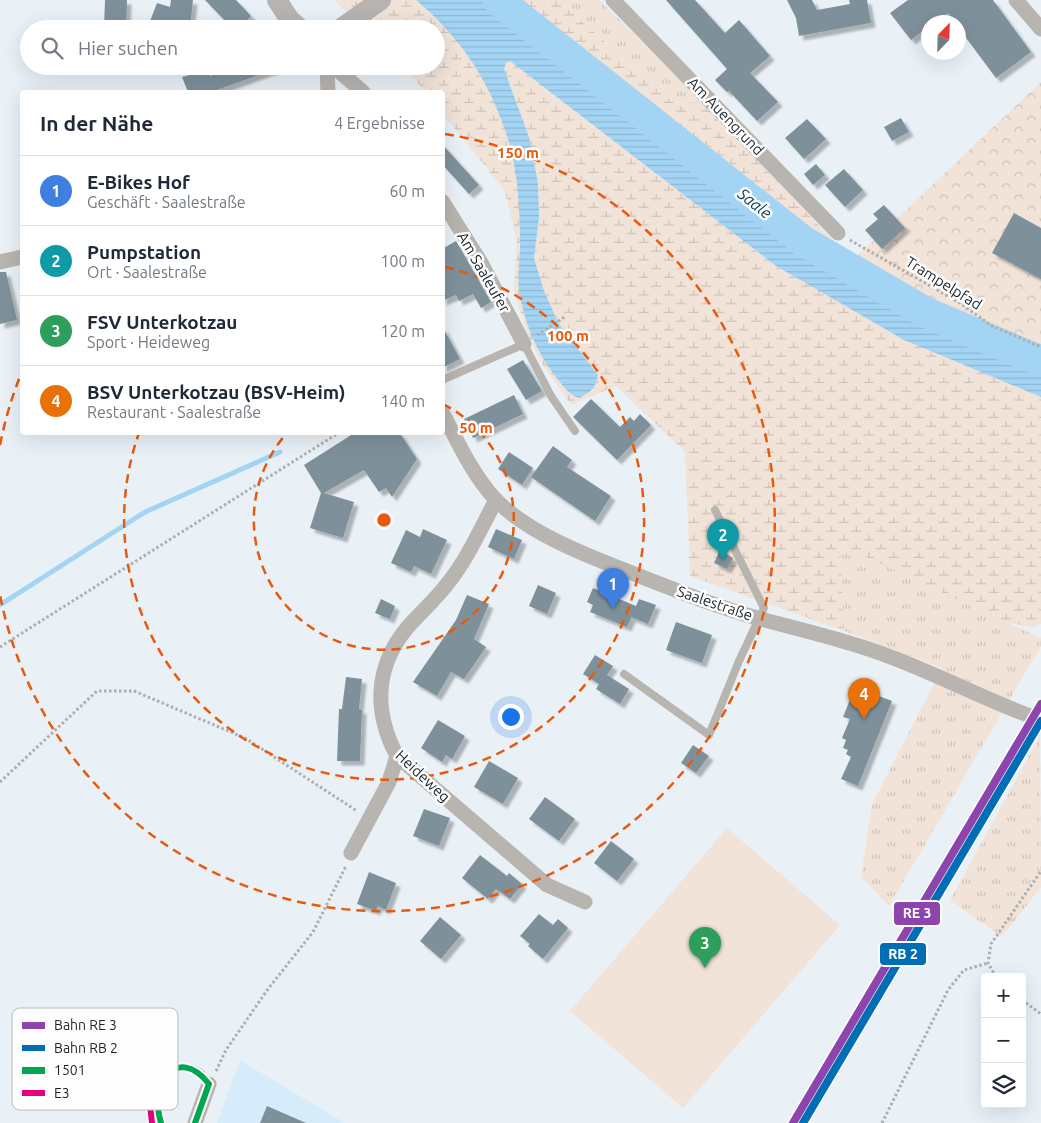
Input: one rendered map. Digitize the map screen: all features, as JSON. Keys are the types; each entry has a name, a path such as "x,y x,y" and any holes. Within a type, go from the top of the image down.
{"street":[{"path":"277,0 290,20"},
{"path":"354,20 381,0"},
{"name":"Am Auengrund","path":"613,0 838,233"},
{"path":"1016,0 1041,29"},
{"path":"327,75 328,90"},
{"path":"343,75 361,90"},
{"name":"Am Saaleufer","path":"445,205 527,342"},
{"path":"0,262 20,257"},
{"name":"Saalestraße","path":"445,417 480,480 496,500 517,517 548,536 586,555 759,619 823,635 888,656 1041,720"},
{"name":"Heideweg","path":"496,500 462,563 449,582 405,630 384,672 380,694 381,715 386,736 397,756 547,885 585,902"},
{"path":"352,853 389,782 397,756"},
{"path":"195,1123 209,1084"}],"lane":[{"path":"445,379 527,342"},
{"name":"Am Saaleufer","path":"527,342 551,396 575,431"},
{"path":"624,674 709,735 739,661 764,608 714,510"},
{"path":"178,1068 185,1067 199,1072 209,1084"},
{"path":"160,1110 161,1123"}],"path":[{"name":"Trampelpfad","path":"838,233 960,303 992,326 1041,347"},
{"path":"527,342 566,316"},
{"path":"0,647 335,435"},
{"path":"0,782 97,691 134,691 245,738 370,819"},
{"path":"209,1084 226,1050 268,989 313,932 332,898 352,853"},
{"path":"994,973 988,963 991,944 1041,871"},
{"path":"882,1123 948,990 964,970 988,963"},
{"path":"1026,1003 1041,1014"}],"shaded area":[{"path":"240,1060 345,1123 217,1123"}],"green space":[{"path":"334,0 416,0 438,20 355,20"},
{"path":"496,0 558,0 672,102 705,103 852,261 1006,348 919,312 841,270 782,230"},
{"path":"558,0 599,0 705,103 672,102"},
{"path":"445,27 468,53 497,107 509,140 516,173 519,202 519,289 598,375 559,324 544,291 534,258 539,218 538,183 529,137 504,69 506,63 510,61 776,266 904,340 1041,397 1041,624 1033,627 1008,623 840,545 844,631 690,576 685,452 616,386 571,405 540,361 525,328 514,289 517,243 505,191 445,116 445,90 423,90 411,75 445,75"},
{"path":"1041,82 1041,361 1006,348 852,261"},
{"path":"840,545 1041,638 1041,646 889,906 861,877 872,804 942,668 844,631"},
{"path":"1040,736 1041,887 1002,937 950,900"},
{"path":"727,828 840,925 683,1108 570,1011"}],"water":[{"path":"416,0 496,0 782,230 841,270 919,312 1041,361 1041,397 904,340 776,266 510,61 506,63 504,69 529,137 538,183 539,218 534,258 544,291 559,324 598,375 596,383 590,392 579,398 572,395 555,376 542,357 532,336 521,302 518,285 520,231 518,190 511,149 500,116 492,96 472,61 445,27 445,20 438,20"}],"building":[{"path":"105,0 127,0 126,20 104,20"},
{"path":"171,0 193,0 191,20 150,20 157,3 170,7"},
{"path":"205,0 236,0 251,16 247,20 224,20"},
{"path":"666,0 695,0 725,33 739,20 770,56 750,73 778,102 757,121 729,91 727,92 715,80 727,69"},
{"path":"787,0 812,0 817,10 850,4 849,0 867,0 871,23 799,36 796,18"},
{"path":"908,0 993,0 1031,52 996,78 966,38 966,15 950,15 948,13 945,15 921,15 921,32 911,40 890,13"},
{"path":"189,75 258,75 217,90 187,90 182,77"},
{"path":"901,118 909,132 892,141 884,127"},
{"path":"807,119 826,139 804,159 785,138"},
{"path":"445,147 479,185 469,194 445,167"},
{"path":"816,164 825,175 813,185 804,174"},
{"path":"844,169 863,190 845,207 825,185"},
{"path":"884,205 905,228 882,249 865,230 878,219 873,214"},
{"path":"1014,213 1041,228 1041,279 992,253"},
{"path":"456,241 491,302 481,308 473,294 459,301 456,295 445,300 445,247"},
{"path":"0,272 6,272 17,320 0,324"},
{"path":"445,332 460,359 445,366"},
{"path":"523,360 542,391 526,400 507,369"},
{"path":"514,395 523,414 473,438 464,419"},
{"path":"591,399 620,427 630,417 634,421 640,414 651,425 617,460 573,417"},
{"path":"351,435 401,435 417,459 392,497 386,488 379,492 364,470 324,493 354,502 343,538 310,528 321,493 304,465"},
{"path":"553,446 572,460 567,467 611,496 595,521 531,477"},
{"path":"509,452 533,468 522,485 498,469"},
{"path":"423,529 447,540 431,574 414,566 411,572 391,563 406,530 420,537"},
{"path":"496,529 522,540 514,559 488,547"},
{"path":"720,550 733,558 727,569 714,563"},
{"path":"538,585 556,593 547,614 529,606"},
{"path":"593,588 636,606 639,599 656,605 648,624 631,617 627,627 590,612 593,605 587,602"},
{"path":"467,595 489,604 474,639 486,647 464,679 451,672 437,696 413,682 456,620"},
{"path":"381,599 395,606 390,619 375,613"},
{"path":"676,622 712,635 702,663 666,650"},
{"path":"595,655 613,666 607,675 629,689 620,704 596,689 599,684 583,674"},
{"path":"346,677 362,679 359,709 362,710 360,761 337,761 339,709 342,709"},
{"path":"855,687 892,701 858,786 841,779 851,757 846,754 848,750 843,748 846,740 842,738 850,719 843,717"},
{"path":"438,720 465,736 452,759 446,755 442,762 421,748"},
{"path":"693,745 709,756 696,773 681,763"},
{"path":"489,761 518,778 503,804 474,787"},
{"path":"545,797 575,819 559,841 529,819"},
{"path":"424,809 450,818 439,846 413,836"},
{"path":"611,841 634,859 617,881 594,863"},
{"path":"480,855 507,876 509,873 522,884 510,899 496,889 488,899 462,878"},
{"path":"369,872 396,883 386,910 378,906 376,911 357,904"},
{"path":"539,914 553,925 558,919 568,928 543,959 520,936"},
{"path":"440,917 461,935 441,959 420,941"},
{"path":"267,1106 306,1123 260,1123"}],"waterway":[{"name":"Saale","path":"498,0 803,241 927,313 1041,361"},
{"path":"0,605 145,512 280,452"}],"transit line":[{"path":"793,1123 1041,704"},
{"path":"803,1123 1041,721"},
{"name":"1501","path":"178,1069 186,1068 197,1072 209,1084 195,1123"},
{"name":"E3","path":"151,1110 152,1123"},
{"name":"1501","path":"158,1110 161,1123"}],"place":[{"name":"Pumpstation","path":"723,560"},
{"name":"E-Bikes Hof","path":"613,609"},
{"name":"BSV Unterkotzau (BSV-Heim)","path":"864,719"},
{"name":"FSV Unterkotzau","path":"705,968"}]}
